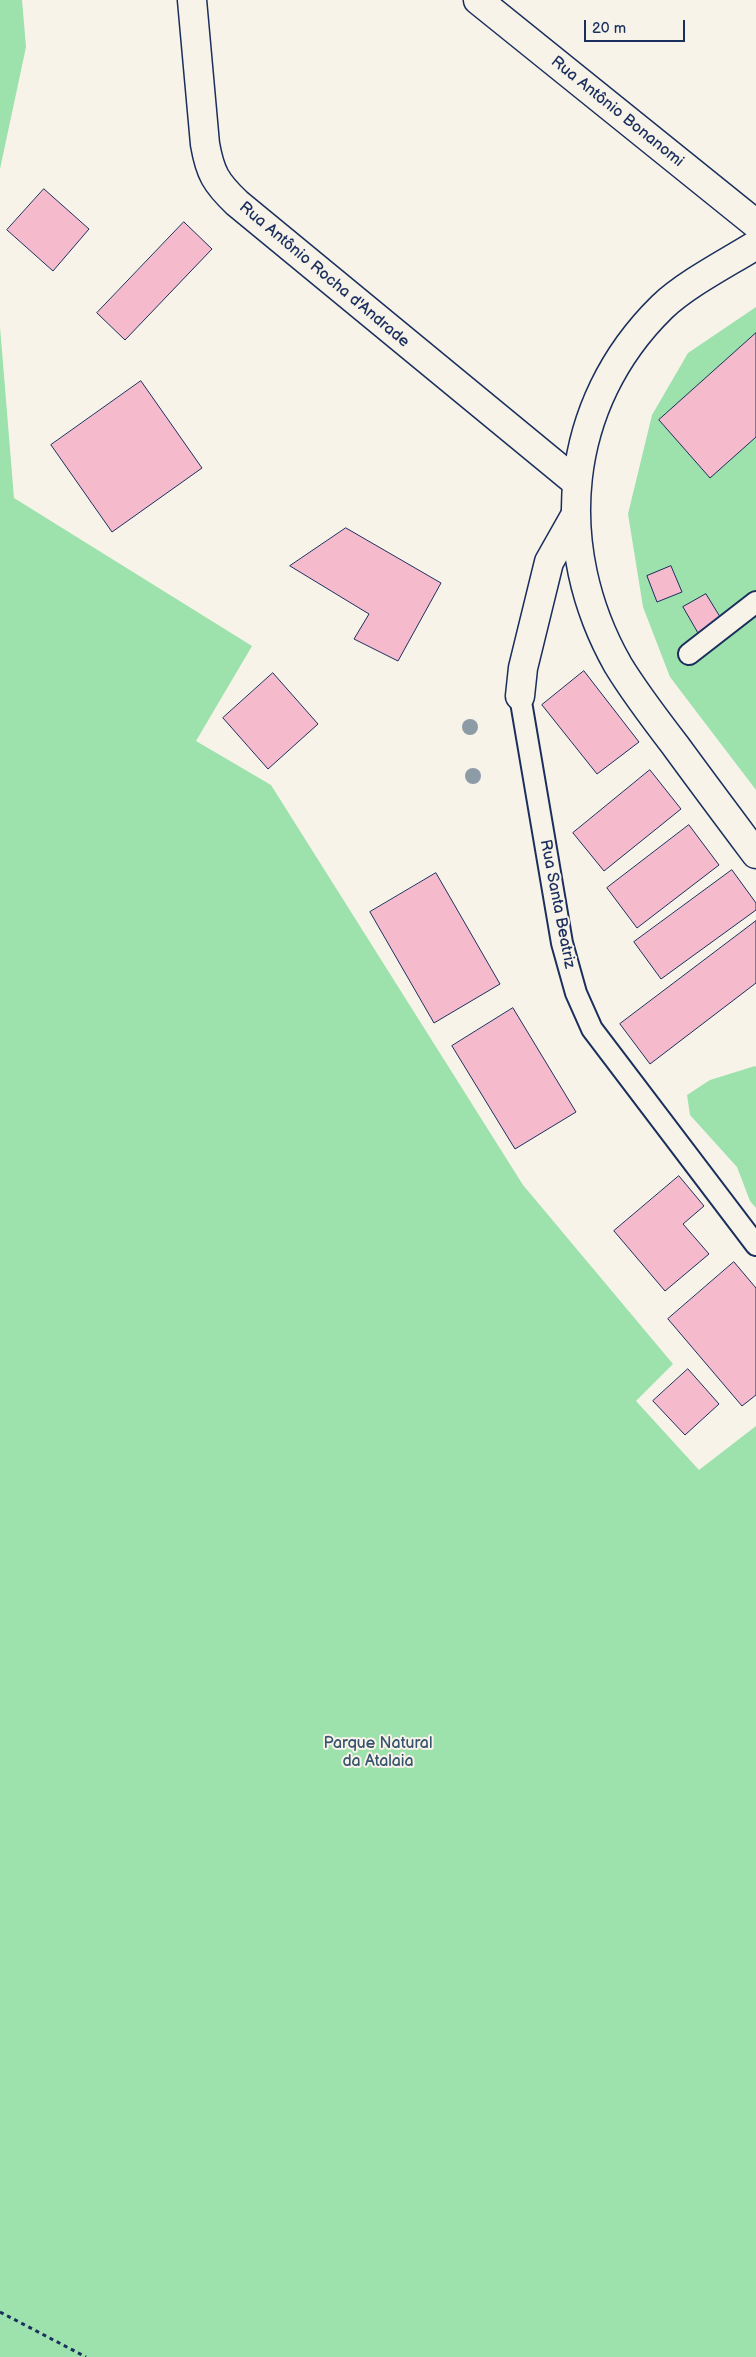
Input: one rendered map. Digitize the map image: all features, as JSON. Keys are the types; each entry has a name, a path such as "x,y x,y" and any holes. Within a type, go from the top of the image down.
{"street":[{"name":"Rua Antônio Rocha d'Andrade","path":"192,0 205,144 209,164 219,186 236,204 576,482"},
{"name":"Rua Antônio Bonanomi","path":"478,0 756,224"},
{"path":"756,245 663,306 640,331 614,368 595,406 582,444 576,482 575,516 578,547 586,585 599,624 618,664 643,702 756,854"},
{"name":"Rua Santa Beatriz","path":"520,696 522,668 549,562 575,516"}],"lane":[{"path":"689,654 756,602"},
{"name":"Rua Santa Beatriz","path":"520,696 562,943 576,993 592,1030 756,1245"}],"path":[{"path":"0,2312 86,2357"}],"green space":[{"path":"0,0 22,0 26,47 0,169"},
{"path":"756,307 756,790 670,677 643,607 628,514 652,415 688,353"},
{"name":"Parque Natural da Atalaia","path":"0,327 14,498 252,646 196,741 271,785 523,1185 673,1364 636,1401 699,1470 756,1426 756,2357 0,2357"},
{"path":"755,1066 756,1208 750,1201 737,1167 690,1115 687,1095 710,1080"}],"building":[{"path":"44,189 89,229 53,271 7,230"},
{"path":"184,222 212,249 125,340 97,313"},
{"path":"756,333 756,437 710,478 659,420"},
{"path":"141,381 202,468 112,532 51,445"},
{"path":"346,528 441,583 398,661 354,639 369,614 290,566"},
{"path":"671,566 682,592 657,602 647,576"},
{"path":"706,594 722,620 698,633 683,607"},
{"path":"584,671 639,742 597,774 542,705"},
{"path":"273,673 318,724 268,769 223,718"},
{"path":"650,770 681,809 604,871 573,833"},
{"path":"689,825 719,865 637,928 607,888"},
{"path":"732,870 756,903 756,910 661,979 634,942"},
{"path":"436,873 500,984 434,1023 370,912"},
{"path":"756,921 756,983 650,1064 620,1024"},
{"path":"513,1008 576,1112 515,1149 452,1046"},
{"path":"679,1176 704,1206 683,1224 709,1254 665,1291 614,1231"},
{"path":"734,1262 756,1288 756,1395 742,1406 668,1319"},
{"path":"688,1369 719,1404 685,1435 653,1401"}]}
